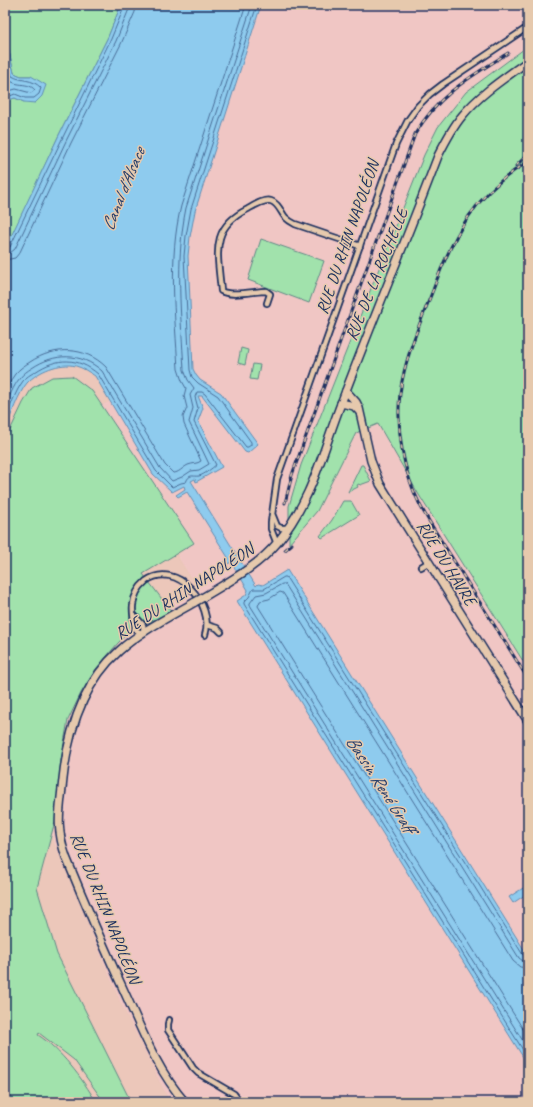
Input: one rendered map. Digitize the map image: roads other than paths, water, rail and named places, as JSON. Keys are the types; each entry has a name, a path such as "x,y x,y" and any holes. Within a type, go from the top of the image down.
{"main road":[{"name":"RUE DE LA ROCHELLE","path":"287,527 309,491 341,403 445,141 462,116 475,102 528,61"},
{"name":"RUE DU HAVRE","path":"346,391 356,402 361,413 368,452 376,476 528,721"},
{"path":"341,403 354,406 361,413"},
{"name":"RUE DU RHIN NAPOLÉON","path":"185,1102 163,1071 138,1023 66,857 59,834 58,821 64,772 75,719 94,680 110,660 143,630 198,600 263,558 276,544 287,527"}],"street":[{"name":"RUE DU RHIN NAPOLÉON","path":"276,544 271,525 275,486 396,144 405,125 418,106 442,84 528,27"},
{"path":"267,304 270,294 266,291 233,293 223,292 221,290 218,241 227,223 243,211 264,201 270,200 276,204 286,218 295,224 360,246"},
{"path":"272,511 274,522 277,526 287,527"},
{"path":"421,567 429,562"},
{"path":"125,646 132,638 135,629 133,600 140,587 154,577 166,575 181,580 190,588 205,611 208,625 205,635"},
{"path":"133,615 143,630 137,632 135,629"},
{"path":"208,625 217,628 221,632"},
{"path":"169,1020 168,1030 193,1068 198,1073 234,1094 240,1102"}],"water":[{"path":"121,5 261,5 195,211 188,256 193,369 200,380 221,393 258,444 248,453 245,452 202,396 198,396 203,408 198,421 222,467 196,482 195,479 191,481 256,586 258,584 263,585 287,570 528,956 528,1065 237,601 246,595 248,590 231,562 221,568 219,566 229,559 187,492 178,497 176,495 185,489 184,486 172,492 153,474 95,376 81,368 70,365 56,366 43,371 24,387 5,431 5,249 58,137 108,37"},
{"path":"5,34 14,73 21,76 31,76 46,85 42,96 35,103 24,102 15,98 8,100 5,113"},
{"path":"528,885 528,893 513,903 509,897"}],"railway":[{"path":"285,503 292,475 415,134 424,120 445,97 468,79 508,53"},
{"path":"516,166 528,154"},
{"path":"528,162 510,174 480,201 458,233 441,270 405,366 399,407 402,450 409,478 420,505 528,679"},
{"path":"285,550 292,544"}],"water label":[{"name":"Canal d'Alsace","path":"123,189"},
{"name":"Bassin René Graff","path":"381,784"}]}
